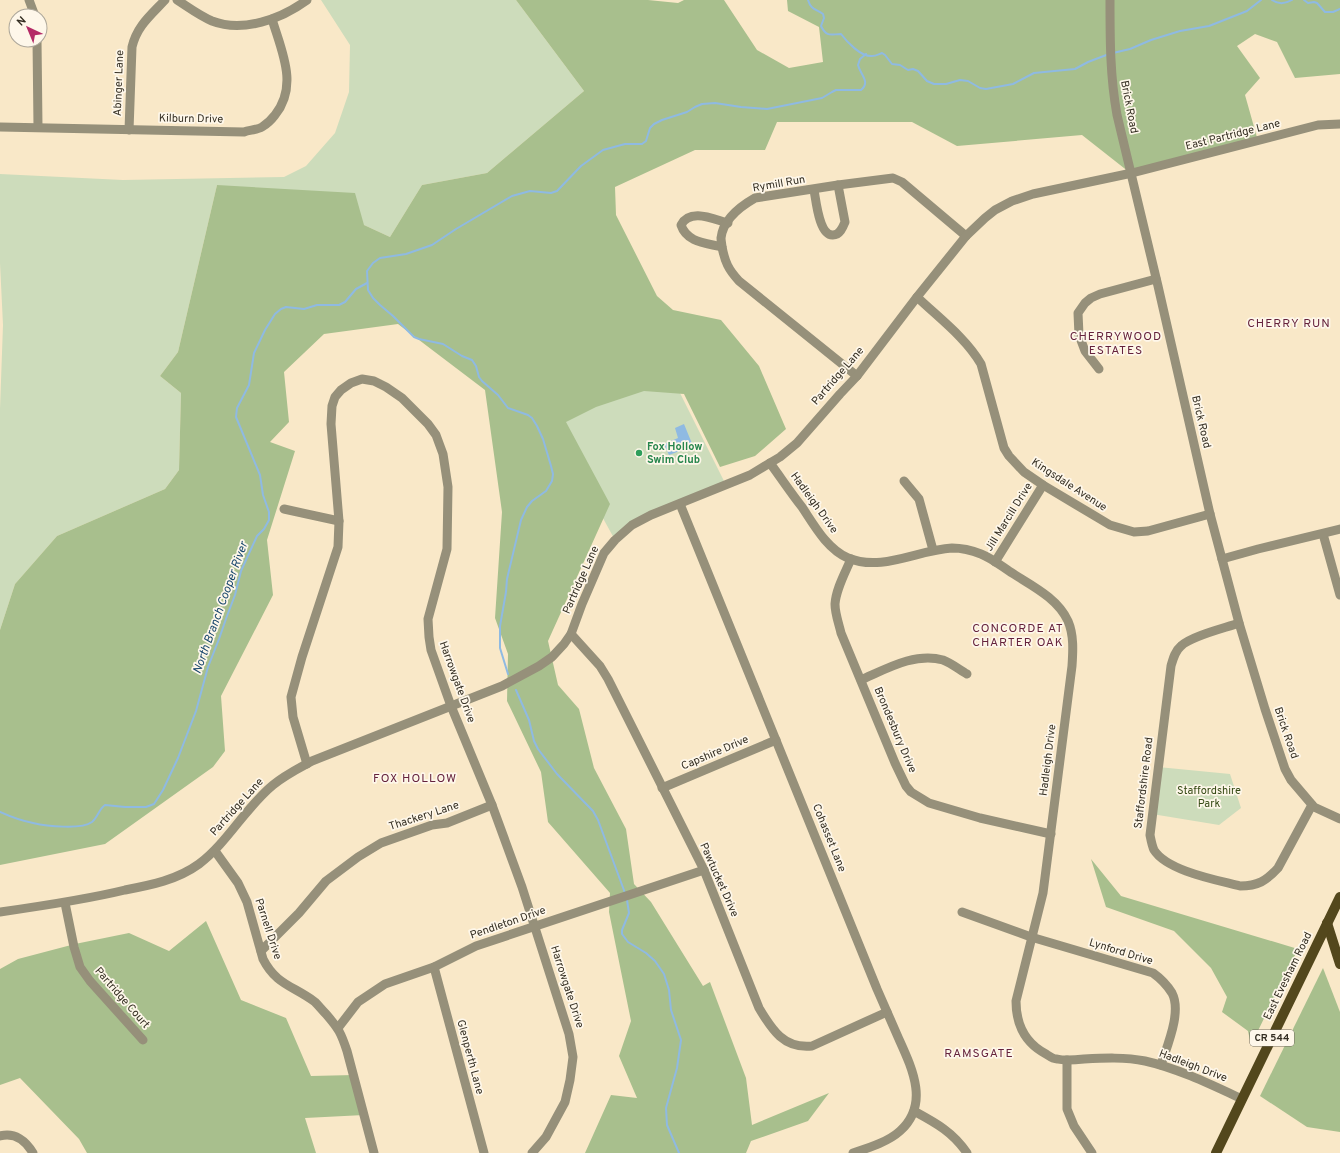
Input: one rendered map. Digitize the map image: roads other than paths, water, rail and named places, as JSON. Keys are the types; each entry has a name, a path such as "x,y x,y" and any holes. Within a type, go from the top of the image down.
{"main road":[{"name":"East Evesham Road","path":"1216,1153 1340,897"},
{"path":"1327,923 1340,964"}],"street":[{"name":"Abinger Lane","path":"129,130 132,47 135,36 141,26 165,0"},
{"path":"178,0 211,20 229,26 251,24 272,19 295,9 307,0"},
{"name":"Brick Road","path":"1110,0 1110,62 1112,88 1117,115 1132,173 1210,514 1222,559 1265,708 1285,769 1291,780 1312,805 1340,818"},
{"name":"Kilburn Drive","path":"0,127 244,132 262,127 273,118 281,108 288,86 287,67 272,19"},
{"path":"37,48 38,127"},
{"name":"East Partridge Lane","path":"1132,173 1258,142 1318,125 1340,124"},
{"name":"Partridge Lane","path":"0,912 65,903 165,882 184,874 214,851 255,802 273,784 289,774 308,764 502,686 539,666 552,657 571,634 604,553 615,540 632,525 651,515 750,475 770,463 797,443 857,376 966,236 984,218 1012,201 1033,194 1132,173"},
{"name":"Rymill Run","path":"857,376 739,281 730,272 724,260 721,238 734,214 744,204 755,198 893,178 902,182 966,236"},
{"path":"814,190 821,226 824,231 834,236 838,233 845,222 838,185"},
{"path":"722,247 688,238 683,232 681,226 684,220 690,216 696,215 728,223"},
{"path":"1099,369 1085,351 1079,335 1078,313 1085,303 1091,298 1100,294 1156,279"},
{"name":"Kingsdale Avenue","path":"917,297 963,340 976,355 981,364 1004,448 1009,456 1024,472 1110,525 1134,532 1148,531 1210,514"},
{"name":"Harrowgate Drive","path":"308,764 293,717 291,697 302,657 338,547 339,522 331,424 332,406 335,397 341,390 351,383 362,379 386,387 402,398 436,435 443,454 448,487 447,549 428,619 431,650 451,706 492,805 522,887 570,1034 573,1057 565,1102 546,1137 532,1153"},
{"name":"Hadleigh Drive","path":"770,463 822,536 833,548 851,559 858,562 875,562 894,560 933,550 953,548 965,549 983,554 1051,600 1063,612 1072,631 1072,666 1043,893 1016,1001 1016,1013 1020,1026 1030,1043 1040,1051 1056,1059 1113,1058 1144,1061 1161,1065 1242,1099"},
{"path":"904,481 919,499 933,550"},
{"name":"Jill Marcill Drive","path":"995,562 1043,485"},
{"name":"Cohasset Lane","path":"680,504 887,1012 911,1067 916,1087 916,1103 908,1123 900,1132 890,1138 853,1153"},
{"path":"284,509 339,522"},
{"path":"1222,559 1340,529"},
{"path":"1323,534 1340,595"},
{"name":"Brondesbury Drive","path":"851,559 838,591 835,604 837,618 841,633 906,786 911,792 929,803 980,818 1051,834"},
{"name":"Staffordshire Road","path":"1240,623 1190,640 1181,646 1173,658 1150,835 1154,850 1168,864 1182,870 1240,886 1249,886 1261,883 1271,876 1278,868 1312,805"},
{"name":"Pawtucket Drive","path":"571,634 600,666 704,870 759,1008 780,1037 794,1046 812,1046 887,1012"},
{"path":"862,680 910,660 943,660 967,674"},
{"name":"Capshire Drive","path":"662,788 776,740"},
{"name":"Thackery Lane","path":"261,951 299,913 326,881 381,843 432,824 447,822 492,805"},
{"name":"Parnell Drive","path":"214,851 238,883 247,902 267,968 279,980 315,1003 338,1028 347,1051 374,1153"},
{"name":"Pendleton Drive","path":"338,1028 358,1002 385,984 434,967 476,946 704,870"},
{"name":"Partridge Court","path":"65,903 74,947 80,967 98,991 143,1040"},
{"name":"Lynford Drive","path":"962,912 1032,937 1152,973 1159,978 1172,993 1175,1010 1173,1025 1161,1065"},
{"name":"Glenperth Lane","path":"434,967 484,1153"},
{"path":"1067,1060 1067,1109 1074,1126 1092,1153"},
{"path":"914,1111 943,1127 956,1139 967,1153"},
{"path":"0,1136 16,1136 29,1146 33,1153"}],"water":[{"path":"684,424 693,446 669,455 664,444 678,438 675,428"}],"waterway":[{"name":"North Branch Cooper River","path":"808,0 812,8 823,14 824,18 821,26 827,34 841,34 859,52 868,56 875,56 882,53 892,64 900,65 908,70 913,69 918,71 927,81 934,84 946,84 960,80 968,81 980,88 986,89 1013,84 1034,73 1075,69 1109,54"},
{"name":"North Branch Cooper River","path":"1113,53 1130,49 1151,40 1180,31 1209,26 1247,11 1261,0"},
{"name":"North Branch Cooper River","path":"1272,0 1277,3 1292,0"},
{"name":"North Branch Cooper River","path":"1304,0 1308,3 1317,3 1325,12 1333,12 1340,9"},
{"name":"North Branch Cooper River","path":"508,674 500,648 500,626 507,579 521,520 527,507 532,501 546,491 552,481 553,474 543,439 532,418 528,415 508,408 498,395 482,381 472,360 462,356 443,344 414,337 380,305 368,290 367,271 373,263 380,258 406,254 432,245 512,196 530,191 551,193 557,191 581,166 603,150 625,144 642,144 646,141 650,128 654,124 687,112 702,104 715,103 767,109 822,98 836,90 861,90 864,87 865,81 858,65 860,59 866,54"},
{"name":"North Branch Cooper River","path":"0,812 16,819 33,823 72,827 92,822 105,805 146,807 154,804 163,790 178,758 196,711 208,667 235,595 241,571 257,536 264,529 269,520 269,512 263,495 260,475 236,417 237,408 249,385 254,353 265,330 275,314 281,309 286,307 304,309 317,305 339,305 345,302 356,289 367,283"},
{"path":"516,690 529,720 534,741 538,749 557,774 593,811 598,820 625,893"},
{"path":"627,900 629,913 622,930 622,934 628,942 646,953 655,961 664,974 669,990 671,1010 681,1040 677,1068 666,1108 667,1125 679,1153"}],"place":[{"name":"Fox Hollow Swim Club","path":"639,453"}],"district":[{"name":"CHERRY RUN","path":"1289,324"},
{"name":"CHERRYWOOD ESTATES","path":"1116,344"},
{"name":"CONCORDE AT CHARTER OAK","path":"1018,636"},
{"name":"FOX HOLLOW","path":"415,779"},
{"name":"RAMSGATE","path":"979,1054"}],"park label":[{"name":"Staffordshire Park","path":"1209,797"}]}
